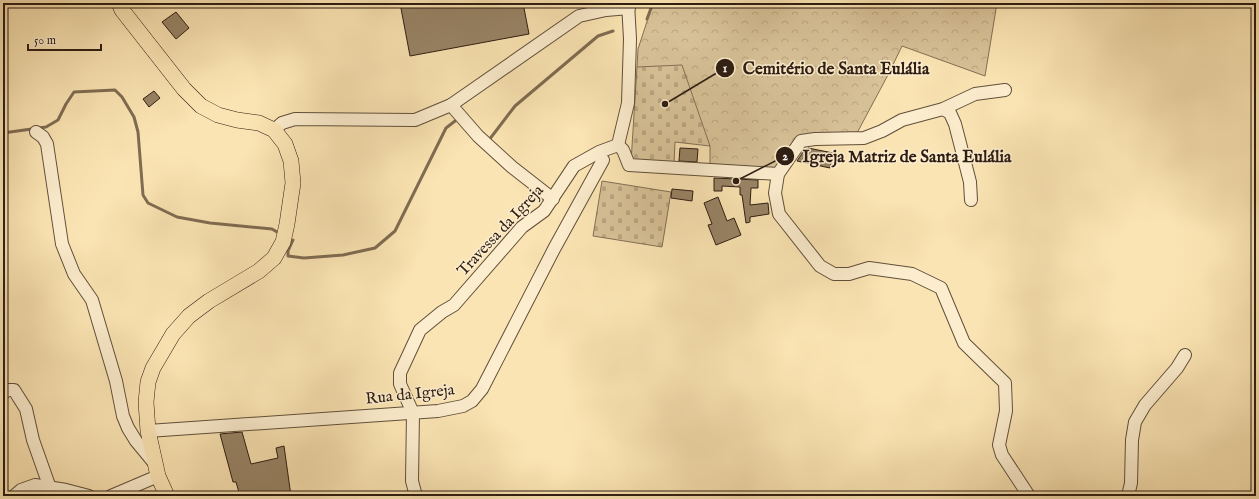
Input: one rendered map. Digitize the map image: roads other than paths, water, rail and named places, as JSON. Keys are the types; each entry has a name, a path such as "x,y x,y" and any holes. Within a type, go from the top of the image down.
{"main road":[{"path":"119,3 122,10 184,89 201,106 218,115 237,120 259,123 274,130 286,144 291,161 293,183 287,224 283,242 274,258 259,271 209,301 189,316 173,334 153,368 148,382 146,402 148,431 156,470 167,496"}],"street":[{"path":"274,130 282,123 295,119 415,120 451,105 579,16 628,6 630,39 628,103 618,145 623,150 629,165 778,174"},
{"path":"1005,90 976,94 943,108 902,120 882,131 864,138 815,139 801,141 778,174 775,193 779,214 820,266 834,274 849,274 869,268 912,274 941,288 964,343 1005,383 1006,412 999,444 1002,455 1029,496"},
{"path":"451,105 471,130 483,141 512,167 554,199"},
{"path":"943,108 950,113 955,124 970,182 971,200"},
{"path":"36,132 43,137 47,144 62,244 74,274 92,300 116,381 123,416 128,428 156,470 111,496"},
{"name":"Travessa da Igreja","path":"413,413 400,384 400,373 420,330 442,312 454,305 522,227 544,211 554,199 574,166 599,152 618,145"},
{"name":"Rua da Igreja","path":"148,431 438,411 463,406 472,401 482,389 554,249 603,160"},
{"path":"1128,496 1131,483 1132,440 1135,422 1145,404 1177,368 1185,355"},
{"path":"3,393 8,390 14,390 26,409 33,440 50,488"},
{"path":"413,413 412,481 416,496"},
{"path":"14,496 20,490 35,485 66,490 89,496"}],"waterway":[{"path":"647,19 653,3"},
{"path":"488,139 489,140 515,106 598,36 613,31"},
{"path":"3,133 46,127 58,120 74,92 115,90 122,97 134,117 138,132 143,195 148,203 177,217 210,223 272,229 277,232"},
{"path":"293,240 288,251 288,256 304,258 343,255 375,248 395,231 446,128 455,121"}],"place":[{"name":"Cemitério de Santa Eulália","path":"665,104"},
{"name":"Igreja Matriz de Santa Eulália","path":"736,181"}]}
